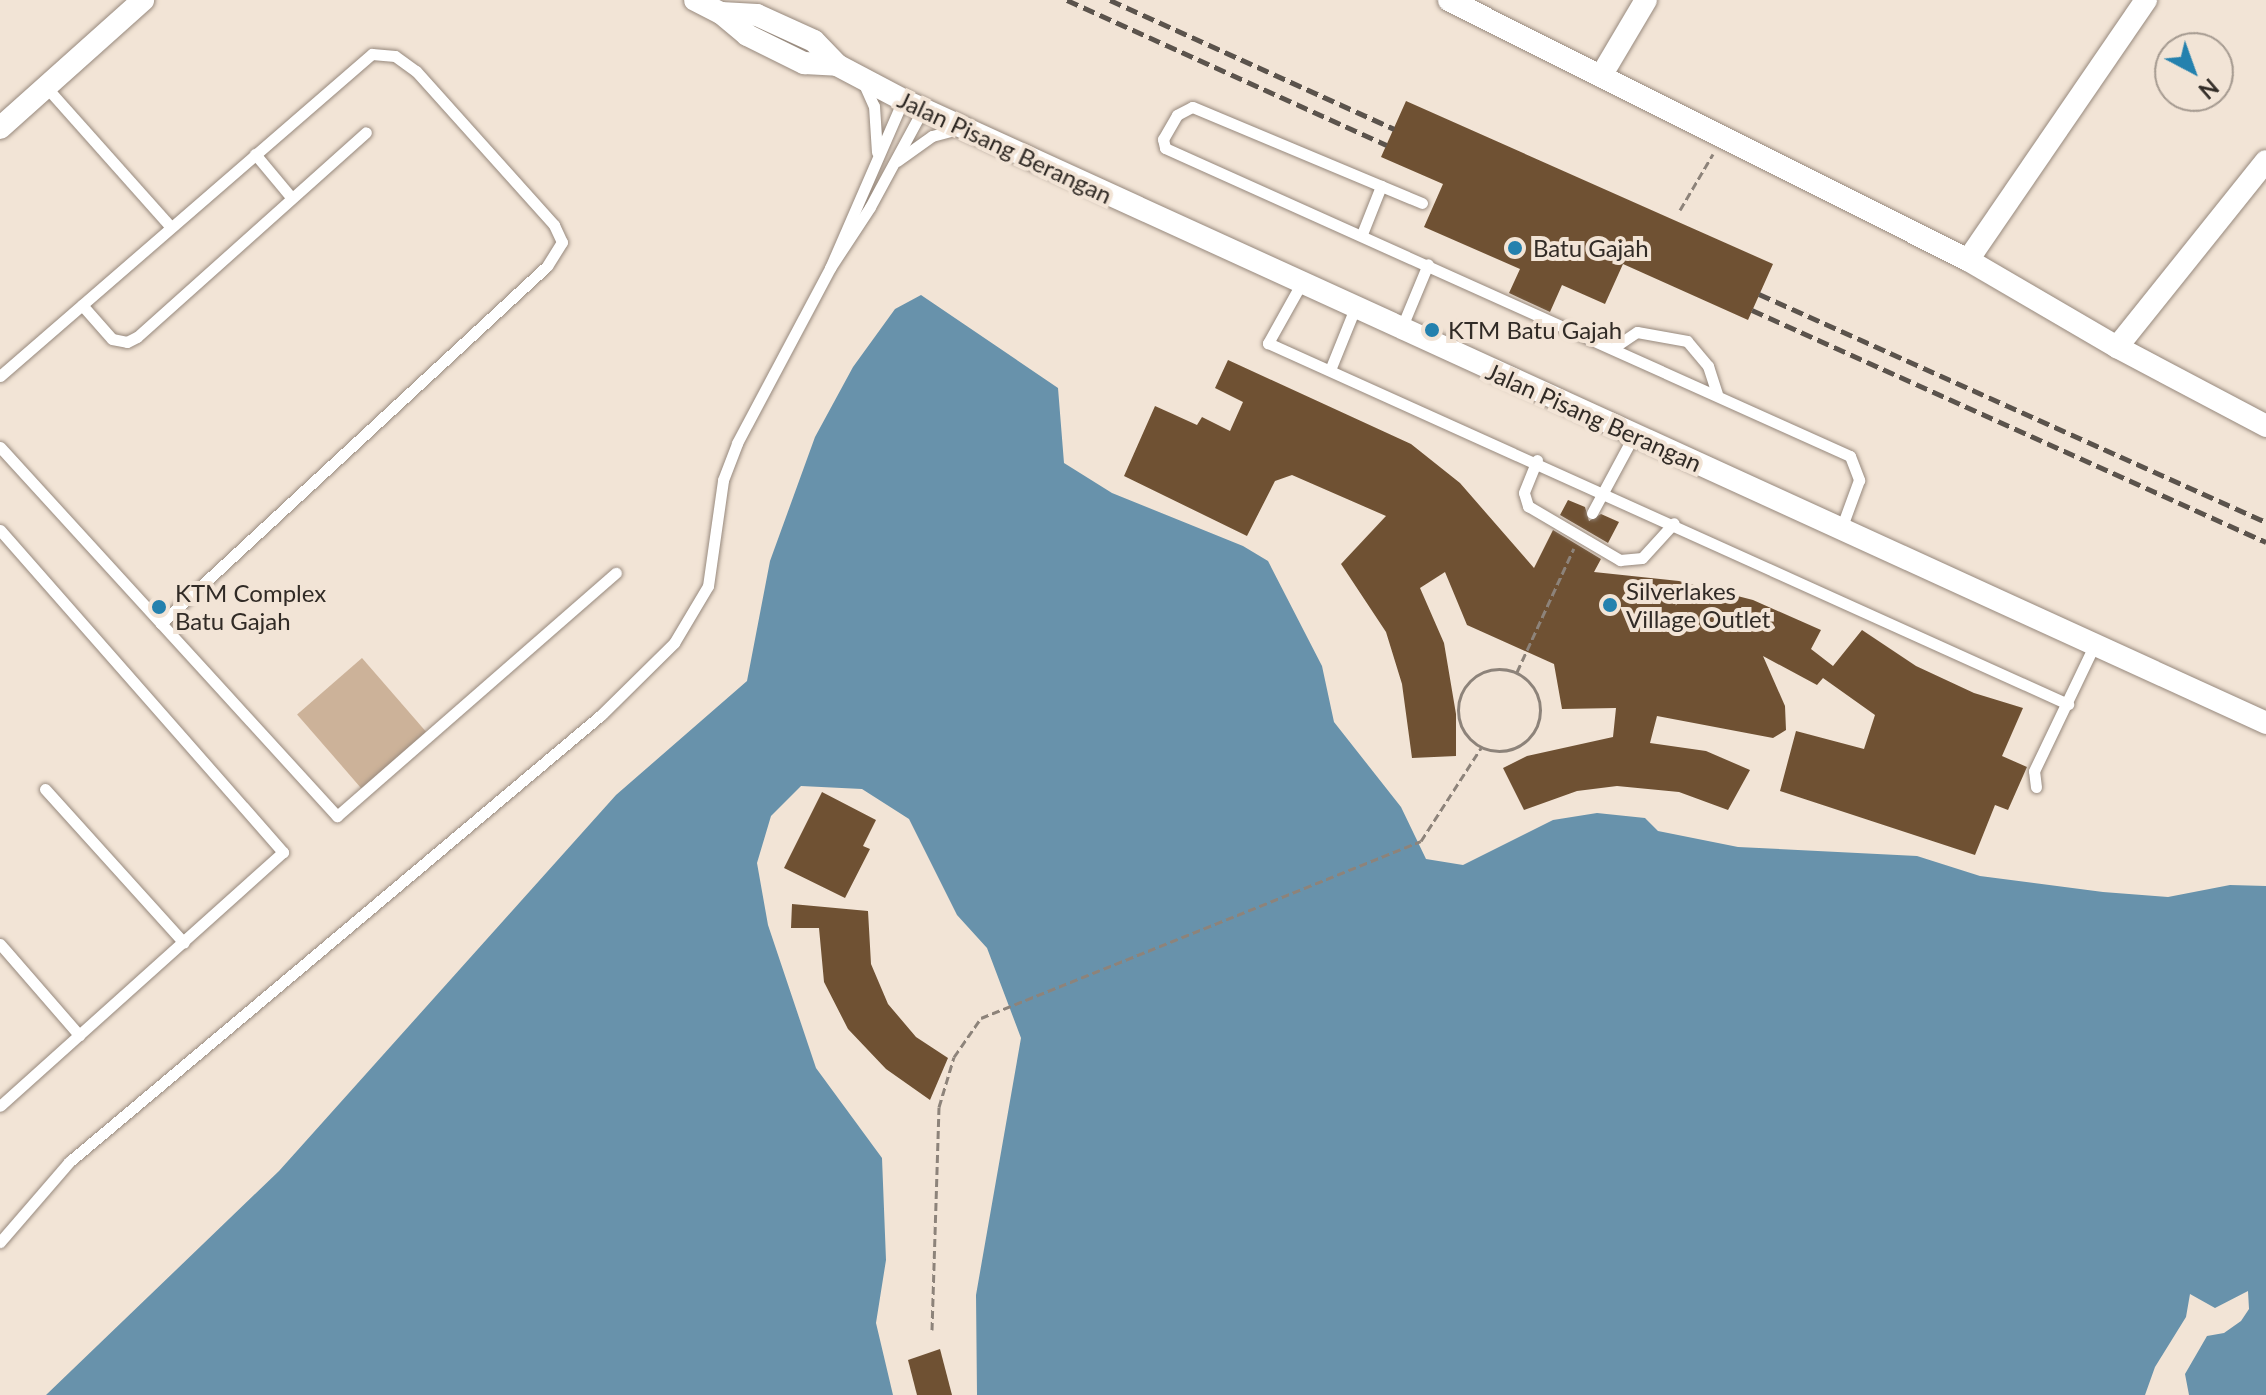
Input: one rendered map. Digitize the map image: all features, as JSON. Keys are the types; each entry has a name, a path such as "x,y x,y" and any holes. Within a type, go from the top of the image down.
{"street":[{"path":"0,128 143,0"},
{"name":"Jalan Pisang Berangan","path":"695,0 752,25 814,41 837,65 913,105 2266,723"},
{"path":"1451,0 1968,260 2117,347 2264,423"},
{"path":"1601,76 1646,0"},
{"path":"1968,260 2146,0"},
{"name":"Jalan Pisang Berangan","path":"752,25 804,63 837,65"},
{"path":"804,63 814,41"},
{"path":"2117,347 2266,161"}],"lane":[{"path":"0,376 358,61 372,54 395,56 416,71 554,225 562,242 547,266 161,623"},
{"path":"863,81 874,106 877,153"},
{"path":"47,88 171,227"},
{"path":"830,268 877,153 913,105"},
{"path":"0,1242 69,1162 658,662 685,629 708,586 723,480 737,443 830,268 894,164 913,105"},
{"path":"1422,203 1192,107 1177,115 1163,139 1165,148 1616,346 1850,456 1859,480 1841,529"},
{"path":"894,164 932,136 968,130"},
{"path":"82,305 112,339 127,342 366,132"},
{"path":"255,154 291,197"},
{"path":"868,172 886,179"},
{"path":"1362,234 1381,186"},
{"path":"1401,329 1428,264"},
{"path":"1301,284 1268,343 1537,460 2068,704"},
{"path":"1330,370 1355,308"},
{"path":"1616,346 1637,332 1687,341 1708,366 1717,394"},
{"path":"1592,513 1634,435"},
{"path":"0,447 337,816 616,573"},
{"path":"1537,460 1524,493 1528,506 1578,540 1620,560 1642,558 1674,523"},
{"path":"0,530 282,848 280,858 0,1106"},
{"path":"2036,787 2034,771 2094,646"},
{"path":"45,789 184,943"},
{"path":"0,944 79,1035"}],"path":[{"path":"1680,210 1723,137"},
{"path":"1517,673 1578,540"},
{"path":"1491,670 1517,673 1536,693 1540,707 1533,734 1509,750 1481,748 1462,731 1457,705 1461,693 1479,674 1491,670"},
{"path":"932,1330 939,1107 954,1057 981,1018 1421,841 1481,748"}],"shaded area":[{"path":"362,658 426,732 361,788 297,714"}],"water":[{"path":"921,295 1058,388 1064,463 1112,493 1243,546 1268,561 1322,666 1334,722 1401,807 1426,859 1463,865 1553,820 1597,813 1645,818 1658,831 1738,847 1917,856 1980,876 2103,892 2168,897 2230,885 2266,886 2266,1395 2189,1395 2185,1374 2207,1336 2224,1333 2241,1321 2249,1309 2248,1291 2215,1308 2190,1294 2186,1317 2155,1367 2145,1395 977,1395 976,1295 1021,1038 987,948 957,915 909,819 862,789 801,786 771,816 757,863 768,925 816,1068 882,1158 886,1260 876,1323 893,1395 46,1395 279,1171 616,795 747,681 770,561 815,437 853,367 895,309"}],"building":[{"path":"1406,101 1773,264 1748,320 1623,264 1605,304 1562,285 1550,312 1509,293 1520,269 1424,227 1443,184 1381,157"},
{"path":"1228,360 1411,444 1460,483 1534,568 1553,530 1601,559 1594,572 1679,581 1753,600 1821,630 1811,649 1833,666 1862,630 1916,666 1974,693 2023,708 2002,756 2027,767 2008,810 1995,805 1975,855 1780,791 1796,731 1864,749 1875,715 1823,678 1817,685 1763,656 1785,706 1786,730 1773,738 1657,716 1650,743 1706,751 1750,770 1728,810 1679,792 1617,786 1577,791 1524,810 1503,768 1527,756 1613,737 1616,708 1562,709 1554,664 1467,625 1445,572 1420,588 1444,643 1456,714 1456,756 1412,758 1402,684 1386,632 1341,564 1386,516 1292,475 1275,481 1247,536 1124,476 1155,406 1197,425 1202,417 1230,431 1243,402 1215,388"},
{"path":"1568,500 1585,507 1589,521 1601,514 1619,522 1608,543 1560,515"},
{"path":"822,792 876,820 863,846 870,849 845,898 784,868"},
{"path":"792,904 868,911 871,964 888,1004 916,1037 948,1058 930,1100 886,1069 848,1029 824,982 819,928 791,928"},
{"path":"940,1349 952,1395 917,1395 908,1360"}],"railway":[{"path":"1067,0 1387,145"},
{"path":"1110,0 1394,129"},
{"path":"1759,294 2266,522"},
{"path":"1752,310 2266,542"}],"place":[{"name":"Batu Gajah","path":"1515,248"},
{"name":"KTM Batu Gajah","path":"1432,330"},
{"name":"Silverlakes Village Outlet","path":"1610,605"},
{"name":"KTM Complex Batu Gajah","path":"159,607"}]}
